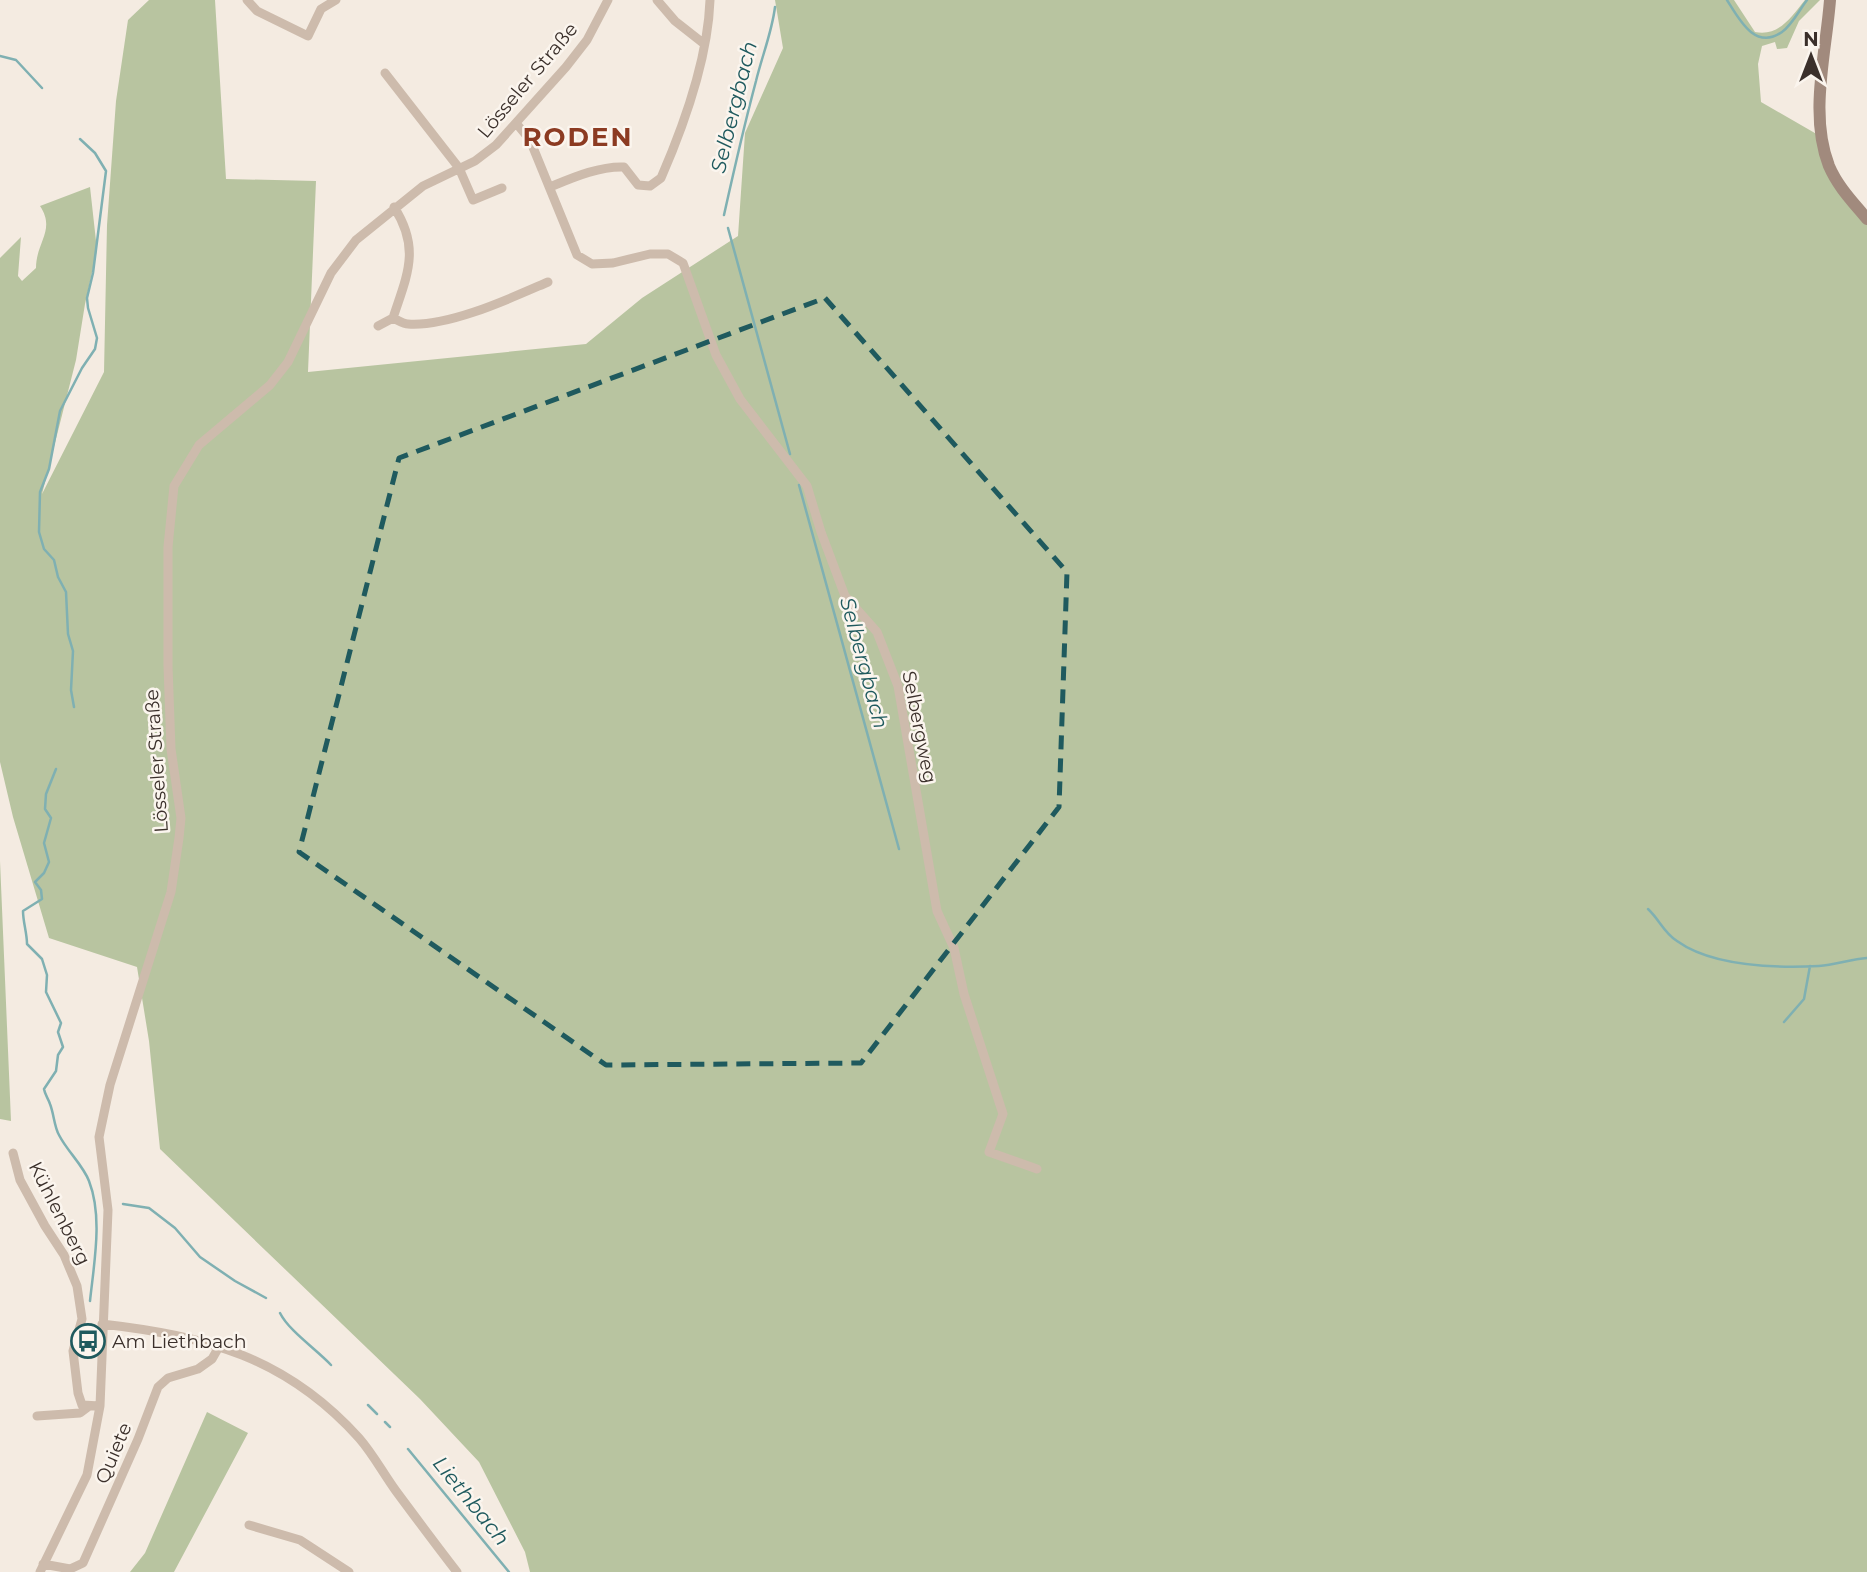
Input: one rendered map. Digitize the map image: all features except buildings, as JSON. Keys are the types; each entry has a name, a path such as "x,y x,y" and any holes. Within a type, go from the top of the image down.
{"main road":[{"path":"1830,0 1820,99 1821,136 1833,175 1867,219"}],"street":[{"path":"247,0 257,12 308,36 321,9 336,0"},
{"name":"Lösseler Straße","path":"41,1568 87,1475 100,1406 108,1210 99,1137 110,1085 171,892 181,818 171,749 168,666 167,547 174,485 199,445 270,385 288,362 337,263 356,240 423,186 485,155 587,40 608,0"},
{"path":"657,0 675,21 704,43"},
{"path":"550,187 576,176 614,166 624,167 638,185 650,186 661,178 699,72 710,0"},
{"path":"385,73 459,168 473,200 502,188"},
{"name":"Selbergweg","path":"516,123 530,141 577,255 592,264 613,263 650,254 668,254 683,263 716,355 740,399 807,486 845,596 877,632 898,686 937,911 954,948 964,994 1003,1114 989,1152 1037,1169"},
{"path":"378,326 393,318 411,261 408,236 394,207"},
{"path":"393,318 406,324 437,321 492,306 548,282"},
{"name":"Kühlenberg","path":"13,1153 20,1180 64,1255 76,1286 82,1319 73,1351 78,1393 82,1405 88,1407"},
{"path":"102,1324 147,1329 220,1345 283,1374 323,1403 360,1440 457,1572"},
{"name":"Quiete","path":"41,1568 70,1569 83,1563 158,1387 168,1378 198,1368 212,1359 220,1345"},
{"path":"37,1416 80,1413 88,1407 100,1406"},
{"path":"249,1525 300,1540 349,1572"}],"highlighted area":[{"path":"825,298 1067,572 1059,807 861,1063 606,1065 299,852 399,458"}],"green space":[{"path":"149,0 215,0 226,179 316,181 308,372 586,344 642,298 738,236 745,133 783,48 775,0 1734,0 1755,32 1764,33 1784,24 1805,0 1820,0 1799,21 1787,48 1777,49 1775,42 1762,46 1758,64 1761,102 1820,136 1823,150 1867,222 1867,1572 530,1572 525,1552 479,1462 420,1399 160,1149 149,1041 137,967 49,938 13,817 0,762 0,258 21,237 18,276 22,281 36,268 46,229 40,206 90,187 97,250 76,360 42,494 104,372 107,225 116,101 128,20"},
{"path":"0,861 11,1121 0,1119"},
{"path":"207,1412 248,1433 174,1572 130,1572 145,1553"}],"waterway":[{"path":"1727,0 1749,30 1764,38 1772,37 1786,29 1807,0"},
{"name":"Selbergbach","path":"724,215 775,7"},
{"path":"0,56 16,60 42,88"},
{"path":"74,707 71,690 73,651 68,634 66,592 58,577 54,560 44,549 39,532 40,492 49,469 60,411 95,349 97,338 87,298 93,273 106,171 95,153 80,139"},
{"name":"Selbergbach","path":"728,228 790,454"},
{"name":"Selbergbach","path":"799,485 899,849"},
{"path":"56,769 46,794 45,809 51,818 44,843 49,862 44,873 35,882 41,890 42,899 23,911 23,915 27,944 42,959 47,975 46,992 61,1023 58,1032 63,1047 58,1055 56,1071 44,1091 57,1131 89,1181 96,1210 90,1301"},
{"path":"1648,909 1677,941 1692,950 1726,961 1802,967 1867,958"},
{"path":"1784,1022 1804,999 1810,966"},
{"name":"Liethbach","path":"123,1204 149,1208 175,1228 200,1257 266,1298"},
{"name":"Liethbach","path":"280,1313 296,1333 331,1365"},
{"path":"84,1334 84,1349"},
{"name":"Liethbach","path":"368,1405 377,1414"},
{"name":"Liethbach","path":"385,1422 390,1427"},
{"name":"Liethbach","path":"408,1449 509,1572"}],"place":[{"name":"Am Liethbach","path":"88,1341"}],"district":[{"name":"RODEN","path":"578,137"}]}
